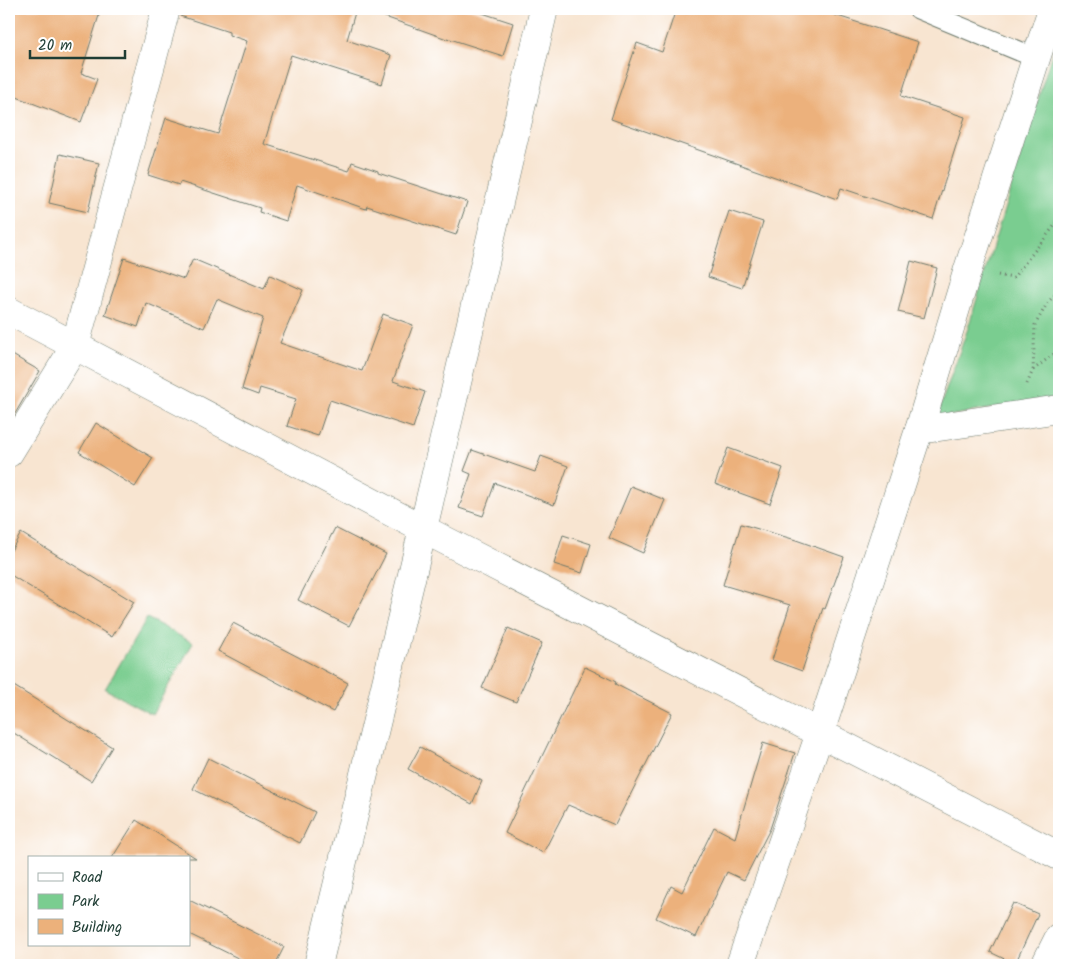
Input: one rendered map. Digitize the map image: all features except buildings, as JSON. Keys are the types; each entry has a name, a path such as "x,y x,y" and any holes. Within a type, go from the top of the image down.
{"street":[{"path":"9,453 74,346 166,9"},
{"path":"318,965 423,529 544,9"},
{"path":"740,965 820,733 919,430 968,269 1052,9"},
{"path":"9,311 423,529 1059,856"},
{"path":"919,430 1059,409"},
{"path":"1045,965 1059,937"}],"lane":[{"path":"918,9 1036,58"}],"path":[{"path":"968,269 1014,278 1059,220"},
{"path":"1014,416 1033,370 1036,325 1048,302 1059,292"},
{"path":"1033,370 1059,350"}],"green space":[{"path":"1059,30 1059,397 936,418 968,328"},
{"path":"147,618 193,643 152,714 105,689"}]}
